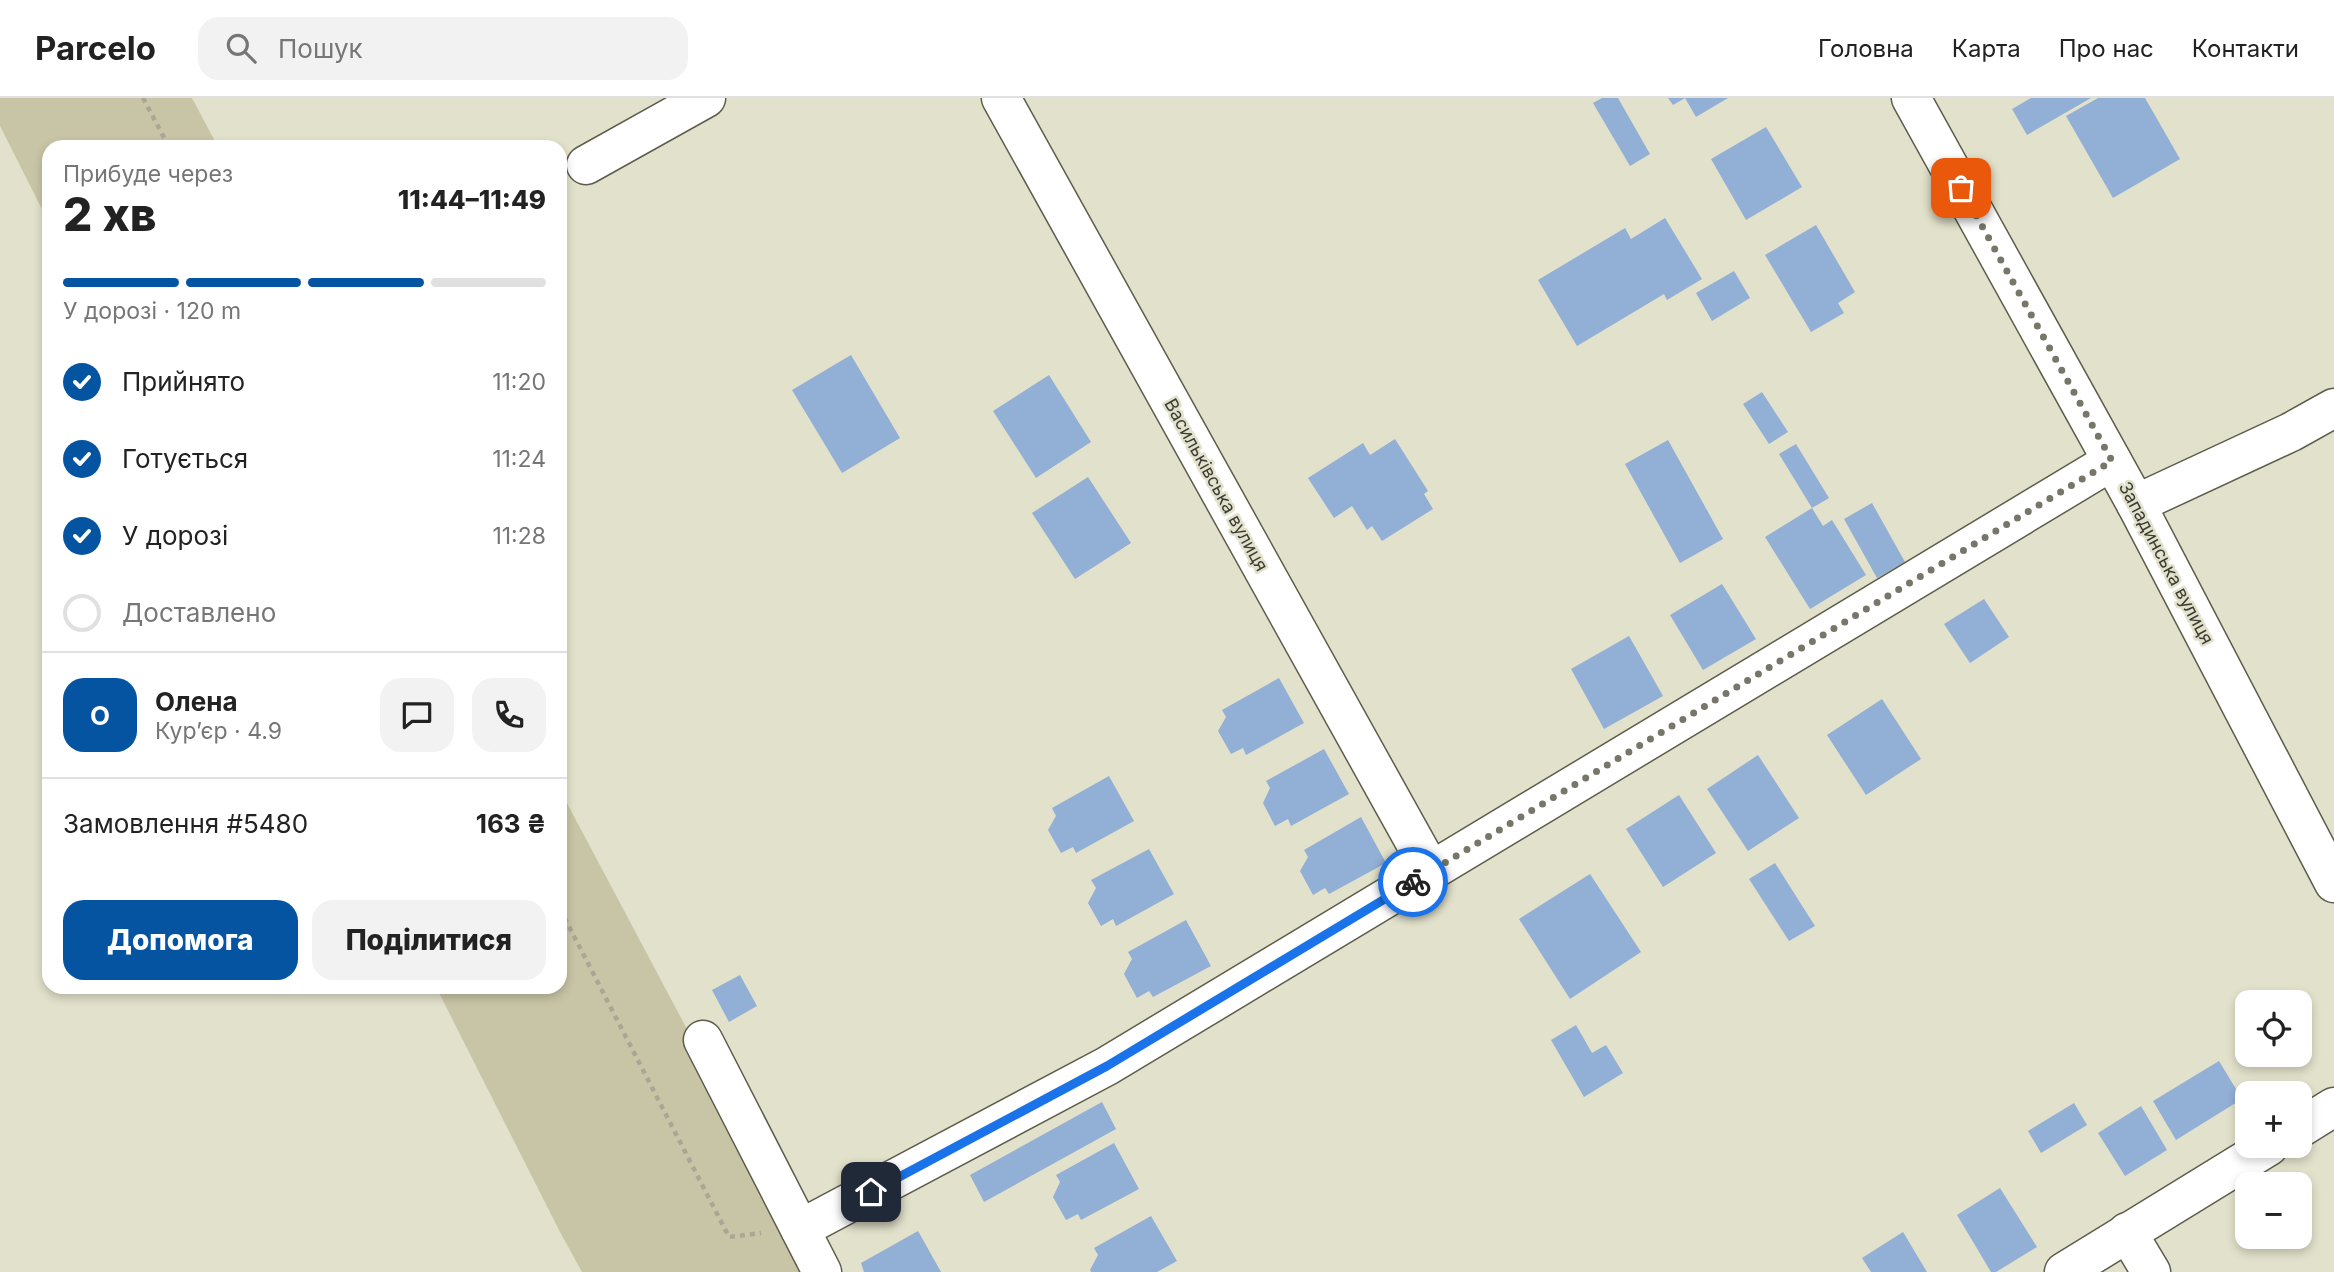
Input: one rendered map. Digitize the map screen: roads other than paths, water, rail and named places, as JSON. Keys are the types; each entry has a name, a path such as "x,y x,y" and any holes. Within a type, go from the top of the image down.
{"street":[{"path":"586,164 706,98"},
{"name":"Васильківська вулиця","path":"1001,98 1431,872"},
{"name":"Западинська вулиця","path":"1912,98 2136,504 2334,883"},
{"path":"2136,504 2291,432 2334,408"},
{"path":"800,1229 1107,1066 2112,461"},
{"path":"703,1040 822,1272"},
{"path":"2312,1121 2334,1107"},
{"path":"2064,1272 2249,1158"},
{"path":"2127,1232 2151,1272"}]}
